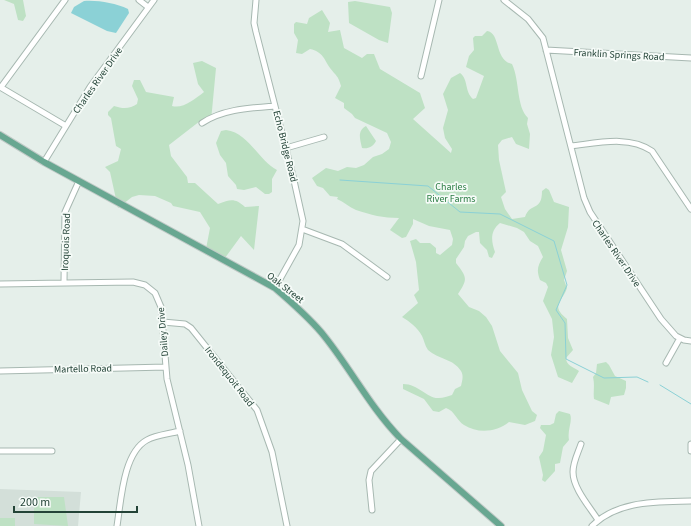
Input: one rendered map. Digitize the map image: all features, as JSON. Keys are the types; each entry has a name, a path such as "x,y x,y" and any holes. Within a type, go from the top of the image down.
{"main road":[{"name":"Oak Street","path":"0,135 44,162 275,288 306,316 326,338 369,402 401,438 501,526"}],"street":[{"path":"65,0 1,87 66,126"},
{"path":"139,0 148,7"},
{"name":"Charles River Drive","path":"44,162 90,87 154,0"},
{"name":"Echo Bridge Road","path":"256,0 254,23 302,212 302,229 299,245 275,288"},
{"path":"421,76 439,0"},
{"name":"Charles River Drive","path":"504,0 536,27 540,33 546,50 588,209 661,319 680,338 691,341"},
{"name":"Franklin Springs Road","path":"546,50 691,58"},
{"path":"202,123 218,114 275,106"},
{"path":"286,148 324,137"},
{"path":"571,146 626,141 644,146 652,151 691,209"},
{"name":"Iroquois Road","path":"64,282 65,215 79,181"},
{"path":"302,229 342,244 387,277"},
{"name":"Dailey Drive","path":"0,284 133,282 145,285 154,293 159,301 163,322 166,367 199,526"},
{"name":"Irondequoit Road","path":"163,322 185,324 191,328 258,410 272,452 287,526"},
{"path":"666,363 680,338"},
{"name":"Martello Road","path":"0,371 166,367"},
{"path":"117,526 128,464 134,451 148,440 180,431"},
{"path":"372,510 369,480 371,471 401,438"},
{"path":"581,444 573,473 575,482 598,520"},
{"path":"691,444 691,451"},
{"path":"0,451 52,451"},
{"path":"592,526 598,520 634,504 648,502 691,501"}],"shaded area":[{"path":"0,489 81,492 78,526 0,526"}],"green space":[{"path":"4,0 23,0 26,16 23,21 18,20 14,4"},
{"path":"355,1 390,7 392,13 388,43 379,40 349,23 348,2"},
{"name":"Charles River Farms","path":"322,10 330,23 328,32 340,30 344,48 362,58 367,54 374,54 380,69 420,93 425,108 413,119 451,153 452,149 445,138 443,128 448,110 443,94 451,78 460,73 465,79 468,93 473,99 476,98 484,76 466,67 469,56 474,50 473,38 475,36 482,36 487,31 491,33 494,36 502,57 506,62 512,64 522,107 528,118 527,124 530,134 529,149 516,144 512,137 502,140 498,145 499,160 506,192 501,197 505,209 512,219 525,217 527,212 540,202 542,191 546,188 549,190 554,202 569,207 568,227 561,250 567,271 564,280 567,288 558,307 567,319 568,338 573,350 566,360 570,366 579,371 572,383 558,377 551,355 554,337 552,319 543,301 548,287 546,283 540,280 538,273 538,268 543,257 538,246 530,241 524,232 517,228 500,223 494,229 492,236 495,252 492,258 489,257 487,250 480,243 479,232 476,232 468,236 464,247 456,259 456,263 465,278 465,281 458,294 469,307 479,311 486,317 492,326 500,351 518,373 522,390 532,411 537,415 535,421 525,425 509,422 493,430 475,430 462,423 449,409 446,408 439,412 433,411 424,399 403,389 403,384 414,386 435,398 439,398 452,395 455,389 461,386 462,375 458,367 450,361 428,350 418,330 402,317 418,303 414,295 419,290 416,262 410,241 416,239 420,243 430,243 436,248 436,253 440,255 452,245 453,239 450,230 429,226 413,219 413,224 406,237 402,238 390,230 399,218 377,216 356,210 337,199 338,197 330,196 323,188 317,186 312,178 326,168 338,171 347,167 356,168 364,165 373,157 382,154 389,149 391,142 387,133 355,118 344,108 344,103 335,98 341,86 340,82 318,52 310,49 302,54 296,53 298,40 294,33 294,24 296,22 307,24 309,18"},
{"path":"202,61 216,68 211,121 200,121 169,145 171,156 187,177 188,183 195,183 218,204 233,200 245,207 259,206 254,250 241,236 222,262 205,254 210,228 200,212 173,206 171,203 155,196 139,195 132,197 118,208 110,172 105,167 118,161 121,149 116,146 111,118 108,115 108,112 114,106 126,108 137,104 138,99 132,86 134,80 140,80 146,92 174,97 172,106 176,107 185,105 204,92 198,84 193,63"},
{"path":"366,126 376,141 370,147 362,148 360,133"},
{"path":"226,130 241,136 270,166 277,170 272,179 272,192 265,194 256,187 244,190 237,189 236,185 228,176 226,163 220,155 216,143 221,131"},
{"path":"606,362 615,376 626,381 624,395 611,397 609,405 594,399 593,377 596,373 597,364"},
{"path":"559,411 570,414 571,420 569,440 563,447 560,463 555,464 555,471 545,482 542,480 543,475 539,457 543,451 546,435 540,428 541,425 550,425 554,423 556,414"},
{"path":"36,497 64,497 68,526 34,524 34,501"},
{"path":"0,518 15,518 15,526 0,526"}],"water":[{"path":"84,1 106,2 128,9 129,13 116,33 107,31 71,13 74,7"}],"waterway":[{"path":"340,180 428,186 460,212 500,214 554,241 567,285 556,310 565,323 566,359 604,378 637,377 648,382"},
{"path":"660,385 691,404"}]}
